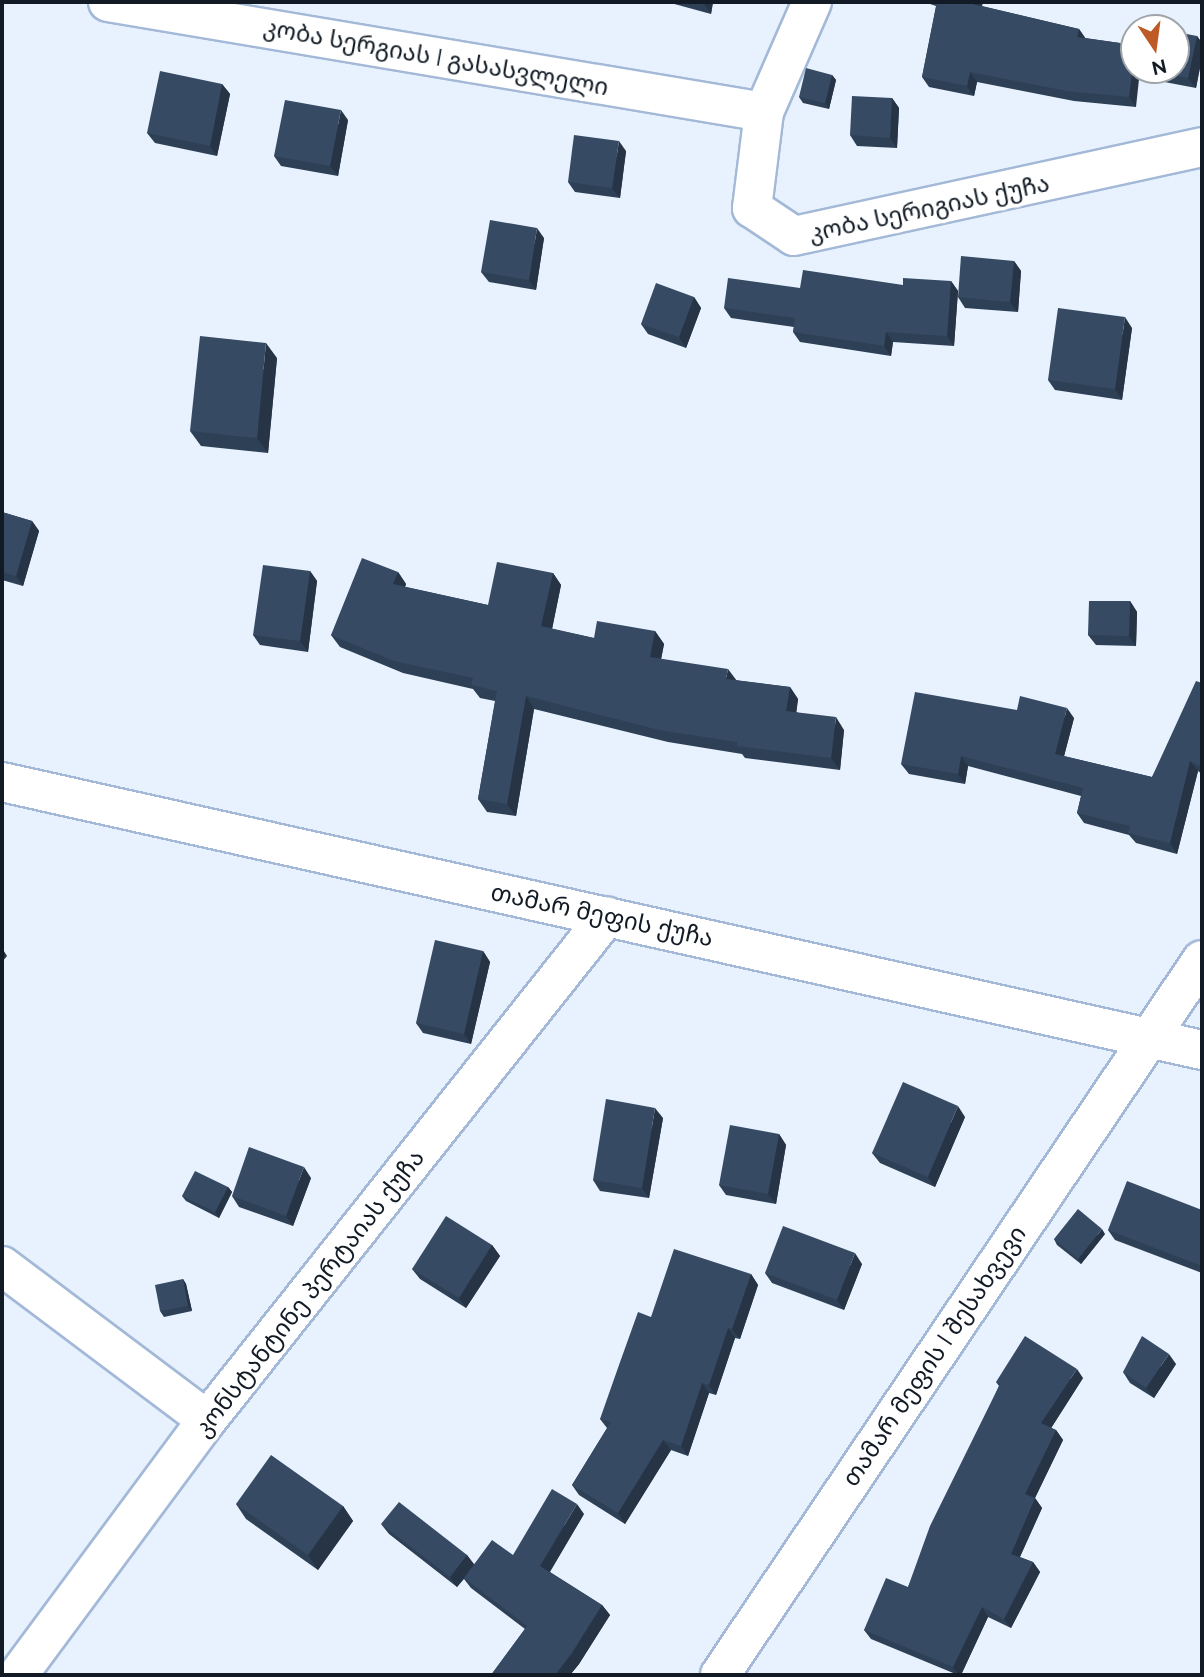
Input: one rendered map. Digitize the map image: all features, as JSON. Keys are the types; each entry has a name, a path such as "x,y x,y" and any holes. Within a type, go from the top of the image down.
{"street":[{"name":"კობა სერგიას I გასასვლელი","path":"108,2 764,112"},
{"name":"კობა სერიგიას ქუჩა","path":"812,2 764,112 752,208 794,236 1202,147"},
{"name":"თამარ მეფის ქუჩა","path":"2,782 1202,1050"},
{"name":"კონსტანტინე პერტაიას ქუჩა","path":"18,1675 207,1420 607,916"},
{"name":"თამარ მეფის I შესახვევი","path":"720,1675 1147,1036 1202,960"},
{"path":"2,1265 207,1420"}],"building":[{"path":"937,2 973,2 972,4 1079,29 1077,37 1120,43 1120,84 1131,84 1129,97 1067,91 970,72 967,86 922,77"},
{"path":"1190,35 1197,36 1190,69"},
{"path":"806,68 832,75 825,103 799,97"},
{"path":"160,71 222,84 210,146 147,133"},
{"path":"852,96 892,98 890,138 850,135"},
{"path":"285,100 341,110 330,166 274,156"},
{"path":"574,135 619,141 612,188 568,182"},
{"path":"490,220 537,228 529,280 481,272"},
{"path":"961,256 1014,261 1010,302 958,297"},
{"path":"803,270 903,285 903,278 951,281 947,336 886,332 884,346 793,332 795,318 724,308 728,278 800,288"},
{"path":"656,283 694,297 679,337 641,324"},
{"path":"1058,308 1125,317 1115,389 1048,380"},
{"path":"200,336 266,343 257,438 190,431"},
{"path":"2,512 32,521 16,576 2,572"},
{"path":"362,558 398,572 393,584 488,605 497,562 553,573 541,626 594,638 597,621 655,631 650,657 728,669 726,679 790,687 786,711 836,717 831,758 737,746 737,742 659,730 526,696 507,804 478,799 497,691 471,685 473,678 394,661 331,635"},
{"path":"263,565 310,571 300,641 253,635"},
{"path":"1089,601 1130,601 1129,636 1088,635"},
{"path":"1196,681 1202,683 1202,767 1190,761 1170,843 1128,833 1130,826 1077,813 1083,788 961,756 958,774 901,764 915,692 1017,710 1020,696 1067,708 1055,754 1152,777"},
{"path":"435,940 483,951 464,1034 416,1023"},
{"path":"903,1082 958,1106 928,1177 872,1153"},
{"path":"606,1099 655,1108 642,1188 593,1180"},
{"path":"730,1125 779,1134 768,1194 719,1185"},
{"path":"249,1147 304,1167 286,1216 232,1196"},
{"path":"195,1171 228,1187 215,1212 182,1196"},
{"path":"1127,1181 1202,1210 1202,1266 1108,1230"},
{"path":"1078,1209 1102,1229 1078,1259 1054,1239"},
{"path":"446,1216 492,1245 459,1298 412,1269"},
{"path":"783,1226 855,1253 837,1300 765,1273"},
{"path":"674,1249 751,1274 732,1329 728,1328 709,1385 702,1383 681,1446 663,1440 618,1513 572,1485 611,1422 600,1419 638,1312 651,1317"},
{"path":"183,1279 188,1306 160,1311 155,1285"},
{"path":"1025,1336 1077,1369 1041,1423 1056,1430 1025,1494 1035,1498 1011,1554 1033,1562 1004,1619 982,1607 953,1667 864,1630 886,1578 908,1587 930,1526 1000,1384 996,1382"},
{"path":"1142,1336 1169,1354 1146,1388 1123,1372"},
{"path":"271,1455 343,1506 308,1555 236,1504"},
{"path":"552,1489 577,1504 540,1566 602,1605 555,1675 491,1675 527,1626 464,1578 492,1540 513,1555"},
{"path":"399,1502 467,1555 450,1577 381,1524"}]}
